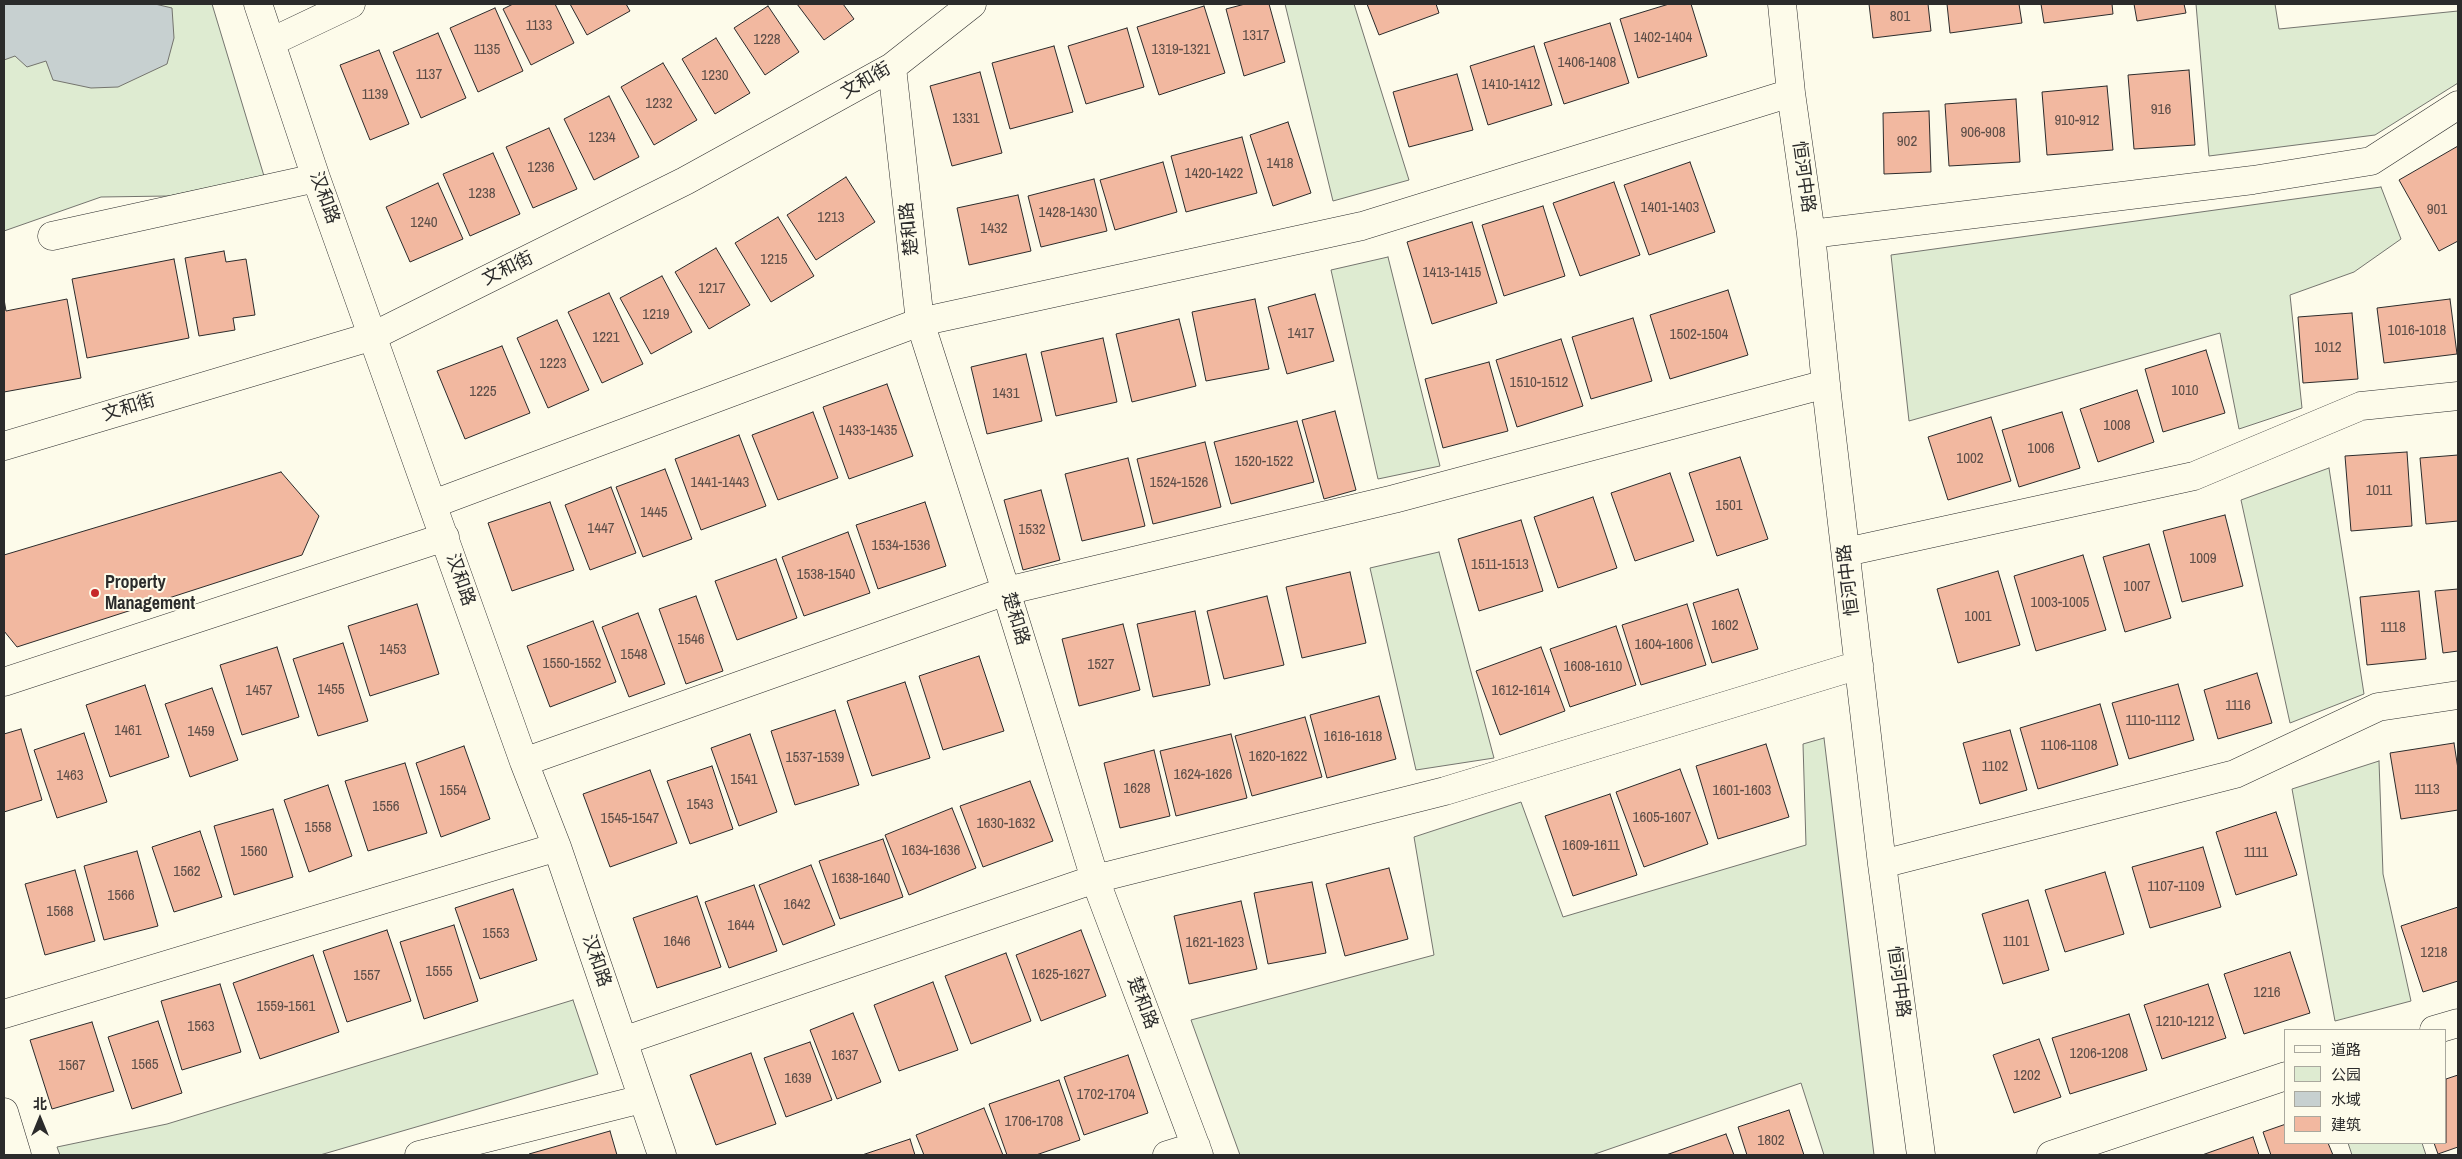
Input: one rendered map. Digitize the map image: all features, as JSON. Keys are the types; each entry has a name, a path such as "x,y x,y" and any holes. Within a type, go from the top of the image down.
{"street":[{"name":"汉和路","path":"258,4 316,178 524,762 557,846 662,1155"},
{"path":"271,42 351,4"},
{"name":"文和街","path":"4,446 373,336 685,181 892,68 972,4"},
{"name":"恒河中路","path":"1782,4 1791,93 1811,234 1826,384 1882,864 1921,1155"},
{"name":"楚和路","path":"892,68 920,322 1095,879 1198,1150"},
{"path":"433,504 920,322 1362,226 1791,93"},
{"path":"1811,234 2253,180 2372,161 2458,105"},
{"path":"52,236 316,178"},
{"path":"524,762 1006,591 1394,498 1826,384"},
{"path":"1846,552 2194,476 2361,406 2458,396"},
{"path":"4,682 445,537"},
{"path":"623,1041 1095,879 1445,791 1859,665"},
{"path":"1882,864 2235,774 2378,708 2458,695"},
{"path":"4,1014 557,846"},
{"path":"2437,1029 2458,1023"},
{"path":"2051,1155 2284,1077"},
{"path":"419,1155 642,1099"},
{"path":"4,1112 17,1155"},
{"path":"1167,1155 1198,1150"}],"green space":[{"path":"4,4 212,4 264,176 169,196 101,197 4,231"},
{"path":"1285,4 1354,4 1409,180 1333,201"},
{"path":"2196,4 2275,4 2279,29 2458,11 2458,83 2375,135 2209,156"},
{"path":"2381,187 2401,239 2354,272 2290,295 2302,408 2239,429 2220,333 1909,421 1891,255"},
{"path":"1388,257 1440,466 1378,479 1331,270"},
{"path":"2329,468 2364,694 2290,723 2241,500"},
{"path":"1439,552 1494,758 1416,770 1370,568"},
{"path":"1824,738 1874,1155 1824,1155 1801,1083 1592,1155 1240,1155 1191,1020 1434,955 1414,837 1521,802 1563,917 1806,845 1803,744"},
{"path":"2379,761 2383,874 2411,1001 2335,1021 2292,789"},
{"path":"573,1000 598,1074 320,1155 60,1155 57,1147 167,1124"},
{"path":"2348,1144 2422,1144 2426,1155 2352,1155"}],"water":[{"path":"4,4 155,4 172,8 174,38 167,64 118,87 91,88 53,80 46,61 27,67 15,56 4,60"}],"building":[{"path":"513,4 555,4 574,43 531,65 503,9"},
{"path":"570,4 626,4 630,11 587,35"},
{"path":"797,4 843,4 854,19 824,40"},
{"path":"1245,4 1269,4 1285,62 1244,76 1226,9"},
{"path":"1367,4 1436,4 1439,13 1379,35"},
{"path":"1669,4 1691,4 1707,56 1638,78 1620,19"},
{"path":"1869,4 1928,4 1931,31 1873,38"},
{"path":"1947,4 2019,4 2022,23 1950,33"},
{"path":"2041,4 2112,4 2113,14 2044,23"},
{"path":"2134,4 2184,4 2186,13 2137,21"},
{"path":"768,6 799,52 765,75 734,28"},
{"path":"1204,6 1225,73 1159,95 1137,27"},
{"path":"495,8 523,71 478,92 450,28"},
{"path":"1610,23 1629,83 1564,104 1544,43"},
{"path":"1127,28 1144,87 1086,104 1068,46"},
{"path":"438,33 466,98 421,118 393,52"},
{"path":"716,38 750,93 715,114 682,59"},
{"path":"1054,46 1073,112 1010,129 992,63"},
{"path":"1534,46 1552,105 1488,125 1470,66"},
{"path":"379,50 409,124 370,140 340,65"},
{"path":"663,63 697,120 654,145 621,87"},
{"path":"2189,70 2195,145 2134,149 2128,75"},
{"path":"980,72 1002,153 952,166 930,86"},
{"path":"1457,74 1473,130 1409,147 1393,92"},
{"path":"2107,86 2113,150 2047,155 2042,92"},
{"path":"609,96 639,157 594,180 564,119"},
{"path":"2016,99 2020,162 1949,166 1945,104"},
{"path":"1929,111 1931,172 1884,174 1883,113"},
{"path":"1288,122 1311,193 1273,206 1250,135"},
{"path":"549,128 577,189 533,208 506,147"},
{"path":"1242,137 1257,193 1186,212 1171,156"},
{"path":"2458,146 2458,241 2439,251 2399,180"},
{"path":"493,153 520,214 470,236 443,174"},
{"path":"1163,162 1177,212 1115,230 1100,180"},
{"path":"1690,162 1715,232 1649,255 1624,185"},
{"path":"846,177 875,222 816,260 787,215"},
{"path":"1094,179 1107,231 1041,247 1028,196"},
{"path":"1614,182 1640,255 1580,276 1553,203"},
{"path":"438,183 463,239 410,262 386,207"},
{"path":"1018,195 1031,251 969,265 957,208"},
{"path":"1543,206 1565,276 1504,296 1482,225"},
{"path":"778,217 814,276 771,302 735,243"},
{"path":"1472,222 1497,303 1432,324 1407,242"},
{"path":"716,248 750,305 709,329 675,272"},
{"path":"224,251 226,262 246,259 255,315 233,318 235,330 199,336 185,258"},
{"path":"174,259 189,338 87,358 72,279"},
{"path":"662,276 692,332 651,354 620,298"},
{"path":"1728,290 1748,355 1670,379 1650,315"},
{"path":"609,293 643,364 602,383 568,312"},
{"path":"1315,294 1334,361 1287,374 1268,307"},
{"path":"4,299 6,311 67,299 81,378 4,392"},
{"path":"1255,299 1269,369 1206,381 1192,312"},
{"path":"2450,299 2457,354 2384,363 2377,308"},
{"path":"2352,313 2358,379 2303,383 2298,317"},
{"path":"1633,318 1652,381 1591,399 1572,337"},
{"path":"1179,319 1196,386 1132,402 1116,334"},
{"path":"557,320 589,390 548,408 517,338"},
{"path":"1103,338 1117,402 1056,416 1041,352"},
{"path":"1561,339 1583,406 1517,427 1496,360"},
{"path":"502,346 530,413 465,439 437,371"},
{"path":"2206,350 2225,413 2163,432 2145,369"},
{"path":"1026,354 1042,421 987,434 971,367"},
{"path":"1489,362 1508,431 1443,448 1425,379"},
{"path":"887,384 913,456 849,479 823,407"},
{"path":"2137,390 2154,442 2098,462 2080,409"},
{"path":"1335,411 1356,490 1324,499 1302,420"},
{"path":"813,412 838,478 778,500 752,435"},
{"path":"2062,412 2080,468 2019,487 2002,430"},
{"path":"1991,417 2011,481 1948,500 1928,437"},
{"path":"1297,421 1314,482 1231,504 1214,442"},
{"path":"739,435 766,506 701,530 675,459"},
{"path":"1205,442 1221,507 1153,524 1137,459"},
{"path":"2407,452 2412,526 2351,531 2345,456"},
{"path":"2458,455 2458,521 2426,524 2420,458"},
{"path":"1740,457 1768,539 1717,556 1689,473"},
{"path":"1128,458 1145,526 1082,541 1065,474"},
{"path":"665,469 692,539 643,557 616,487"},
{"name":"Property Management","path":"281,472 319,516 302,555 17,647 4,631 4,555"},
{"path":"1670,473 1694,541 1635,561 1611,493"},
{"path":"611,487 636,553 590,570 565,505"},
{"path":"1041,490 1060,560 1023,570 1004,500"},
{"path":"1593,497 1617,568 1558,588 1534,517"},
{"path":"550,502 574,570 512,591 488,523"},
{"path":"925,502 946,566 878,589 856,525"},
{"path":"2225,515 2243,586 2182,602 2163,531"},
{"path":"1521,520 1543,591 1479,611 1458,539"},
{"path":"848,532 870,593 804,616 782,557"},
{"path":"2149,544 2171,618 2125,632 2103,557"},
{"path":"2083,555 2106,630 2036,651 2014,576"},
{"path":"776,559 797,618 737,640 715,581"},
{"path":"1998,571 2020,645 1958,663 1937,589"},
{"path":"1350,572 1366,643 1302,658 1286,587"},
{"path":"1738,589 1758,649 1712,663 1693,603"},
{"path":"2458,589 2458,651 2443,653 2435,591"},
{"path":"2419,591 2426,659 2367,665 2360,597"},
{"path":"696,596 723,671 686,684 659,609"},
{"path":"1267,596 1284,665 1224,679 1207,611"},
{"path":"417,604 439,674 370,696 348,626"},
{"path":"1687,604 1706,665 1641,685 1622,625"},
{"path":"1195,611 1210,685 1153,697 1137,624"},
{"path":"638,613 665,684 629,697 602,627"},
{"path":"593,621 616,682 550,707 527,646"},
{"path":"1123,624 1140,690 1079,706 1062,639"},
{"path":"1616,626 1636,685 1570,707 1550,649"},
{"path":"343,643 368,721 318,736 293,659"},
{"path":"277,647 299,717 242,735 220,665"},
{"path":"1541,647 1565,711 1500,735 1476,671"},
{"path":"979,656 1004,731 943,750 919,676"},
{"path":"2257,673 2272,723 2218,739 2204,690"},
{"path":"905,682 930,758 872,776 847,701"},
{"path":"2178,684 2194,740 2129,759 2112,703"},
{"path":"145,685 169,757 110,777 86,705"},
{"path":"212,688 238,760 190,777 165,704"},
{"path":"1379,696 1396,759 1327,778 1310,715"},
{"path":"2100,704 2118,765 2038,789 2020,728"},
{"path":"835,710 859,785 795,805 771,731"},
{"path":"1305,717 1322,777 1252,796 1235,736"},
{"path":"21,729 42,800 4,812 4,734"},
{"path":"2010,730 2027,790 1980,804 1963,743"},
{"path":"84,733 107,802 57,818 34,750"},
{"path":"750,734 777,812 739,826 711,748"},
{"path":"1231,734 1247,798 1176,816 1160,751"},
{"path":"2454,743 2458,769 2458,810 2401,819 2390,753"},
{"path":"1766,744 1789,817 1718,839 1696,766"},
{"path":"464,746 490,819 441,837 416,763"},
{"path":"1154,750 1170,816 1120,828 1104,763"},
{"path":"405,763 427,833 368,851 345,781"},
{"path":"712,766 733,829 690,844 667,781"},
{"path":"1680,769 1708,844 1644,867 1616,792"},
{"path":"650,770 677,843 610,867 583,794"},
{"path":"1030,781 1053,841 983,867 960,806"},
{"path":"328,785 352,856 309,872 284,800"},
{"path":"1610,794 1637,875 1573,896 1545,816"},
{"path":"952,808 976,868 909,895 885,835"},
{"path":"273,809 293,877 234,895 214,826"},
{"path":"2276,812 2297,875 2236,895 2216,832"},
{"path":"200,831 222,897 174,912 152,847"},
{"path":"883,839 903,897 840,919 819,861"},
{"path":"2203,847 2221,907 2150,928 2132,867"},
{"path":"137,851 158,926 104,940 84,866"},
{"path":"811,865 835,925 783,945 759,885"},
{"path":"1389,868 1408,939 1345,956 1326,884"},
{"path":"75,870 95,941 45,955 25,884"},
{"path":"2105,872 2124,934 2065,952 2045,890"},
{"path":"1312,882 1326,953 1268,964 1254,893"},
{"path":"754,885 777,951 729,968 705,902"},
{"path":"513,889 537,960 480,979 455,908"},
{"path":"697,896 721,967 657,988 633,918"},
{"path":"2028,900 2049,970 2003,984 1982,914"},
{"path":"1241,901 1257,969 1189,984 1174,916"},
{"path":"2458,907 2458,981 2423,992 2401,926"},
{"path":"454,925 478,1001 424,1019 400,942"},
{"path":"387,930 411,1001 347,1022 323,951"},
{"path":"1081,930 1106,996 1041,1021 1016,955"},
{"path":"2290,952 2310,1013 2244,1034 2224,974"},
{"path":"1006,953 1031,1021 971,1044 945,976"},
{"path":"313,955 339,1032 260,1059 233,983"},
{"path":"933,982 958,1050 899,1071 874,1005"},
{"path":"220,984 241,1052 182,1070 161,1001"},
{"path":"2208,984 2226,1038 2162,1059 2144,1005"},
{"path":"853,1013 881,1082 837,1099 810,1030"},
{"path":"2129,1014 2147,1070 2070,1094 2052,1038"},
{"path":"158,1021 182,1093 132,1109 108,1037"},
{"path":"92,1022 114,1091 52,1109 30,1040"},
{"path":"2039,1039 2061,1097 2014,1113 1993,1055"},
{"path":"810,1042 832,1100 786,1117 764,1058"},
{"path":"751,1053 776,1124 716,1145 690,1075"},
{"path":"1128,1055 1148,1113 1084,1135 1064,1077"},
{"path":"2458,1075 2458,1147 2438,1154 2434,1144 2447,1144 2447,1079"},
{"path":"1059,1080 1080,1140 1036,1155 1007,1155 989,1104"},
{"path":"984,1108 1003,1155 924,1155 916,1135"},
{"path":"1789,1110 1804,1155 1747,1155 1738,1127"},
{"path":"2284,1125 2284,1144 2328,1144 2333,1155 2271,1155 2263,1132"},
{"path":"610,1131 617,1155 529,1155 529,1154"},
{"path":"1726,1134 1734,1155 1666,1155"},
{"path":"2253,1137 2259,1155 2202,1155"},
{"path":"910,1139 915,1155 862,1155"}],"place":[{"name":"Property Management","path":"95,593"}]}
